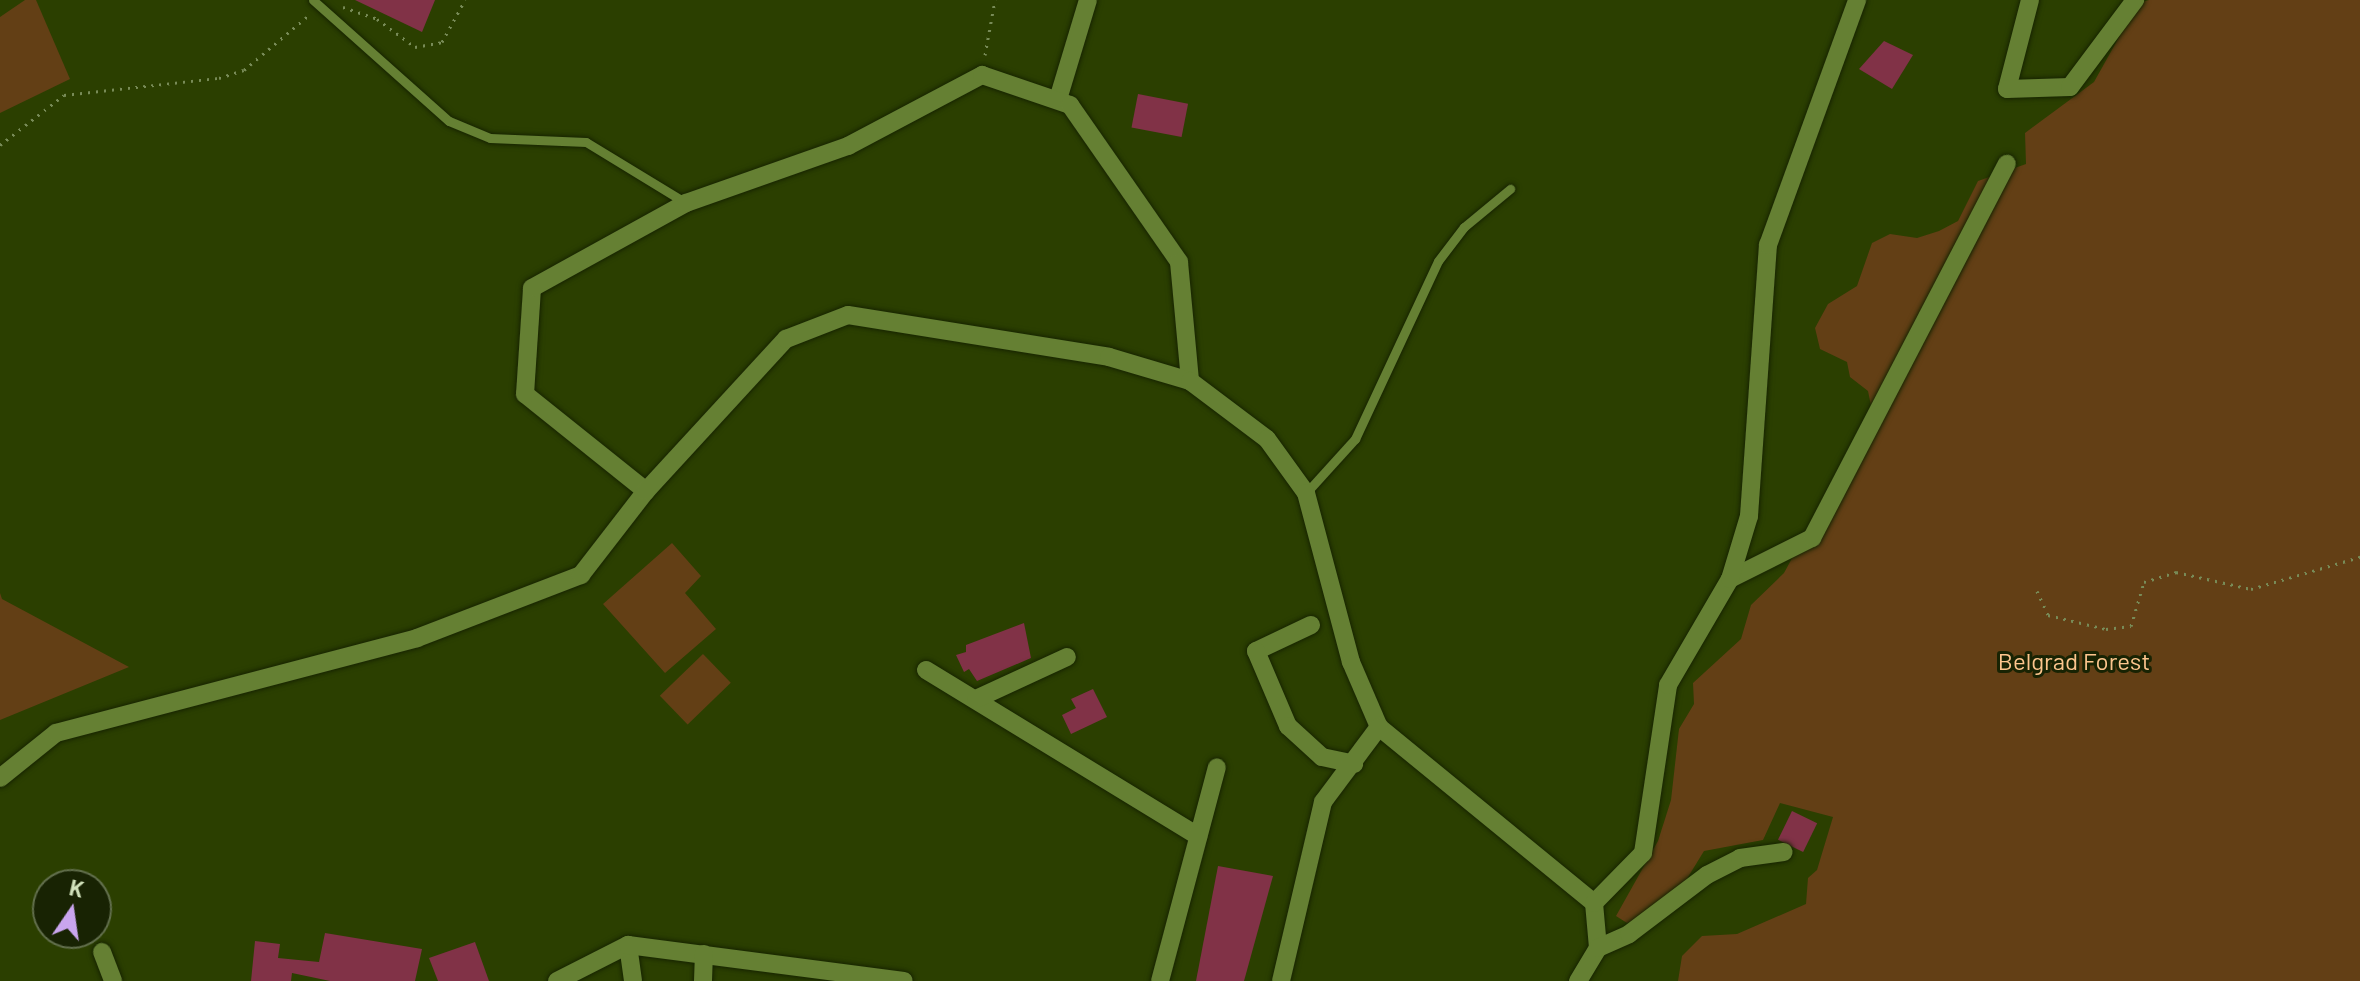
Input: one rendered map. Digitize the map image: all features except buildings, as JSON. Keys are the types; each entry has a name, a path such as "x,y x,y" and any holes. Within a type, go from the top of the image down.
{"street":[{"path":"1059,96 1088,0"},
{"path":"1594,903 1643,853 1668,685 1730,579 1749,516 1768,245 1857,0"},
{"path":"2030,0 2007,89 2070,87 2135,0"},
{"path":"646,491 525,394 532,288 686,203 848,146 982,75 1059,96 1179,262 1190,381"},
{"path":"1730,579 1812,538 2007,164"},
{"path":"0,778 56,733 417,638 581,575 646,491 786,339 848,315 1109,357 1190,381 1267,439 1306,493 1351,662 1379,727 1594,903 1598,948"},
{"path":"1311,625 1256,651 1288,726 1322,757 1354,764"},
{"path":"976,699 1067,657"},
{"path":"926,670 1198,836"},
{"path":"1281,981 1323,802 1379,727"},
{"path":"1160,981 1217,767"},
{"path":"1578,981 1598,948 1629,934 1707,875 1740,858 1784,852"},
{"path":"628,945 633,981"},
{"path":"557,981 628,945 704,954 770,972 904,981"},
{"path":"102,952 113,981"},
{"path":"703,981 704,954"}],"lane":[{"path":"313,0 449,121 490,138 586,142 686,203"},
{"path":"1306,493 1355,439 1438,261 1464,227 1510,189"}],"path":[{"path":"0,145 64,95 219,78 244,70 323,9 358,9 415,47 442,42 465,0"},
{"path":"982,75 995,0"},
{"path":"2037,591 2048,615 2106,629 2131,626 2144,582 2176,572 2251,589 2360,557"}],"green space":[{"path":"25,0 36,0 70,79 0,113 0,17"},
{"name":"Belgrad Forest","path":"2149,0 2360,0 2360,981 1678,981 1682,956 1702,936 1737,934 1806,904 1808,878 1817,870 1833,817 1780,803 1763,840 1704,851 1685,882 1643,917 1627,923 1616,916 1658,841 1671,800 1679,729 1694,704 1693,683 1741,639 1751,605 1784,573 1872,411 1868,391 1850,377 1847,362 1820,349 1815,328 1828,304 1857,286 1872,243 1890,234 1917,238 1939,231 1958,221 1978,181 2026,164 2025,133 2094,82 2138,3"},
{"path":"672,543 701,576 685,593 716,629 665,673 603,604"},
{"path":"0,593 2,599 129,667 0,720"},
{"path":"703,654 731,683 688,724 660,696"}]}
